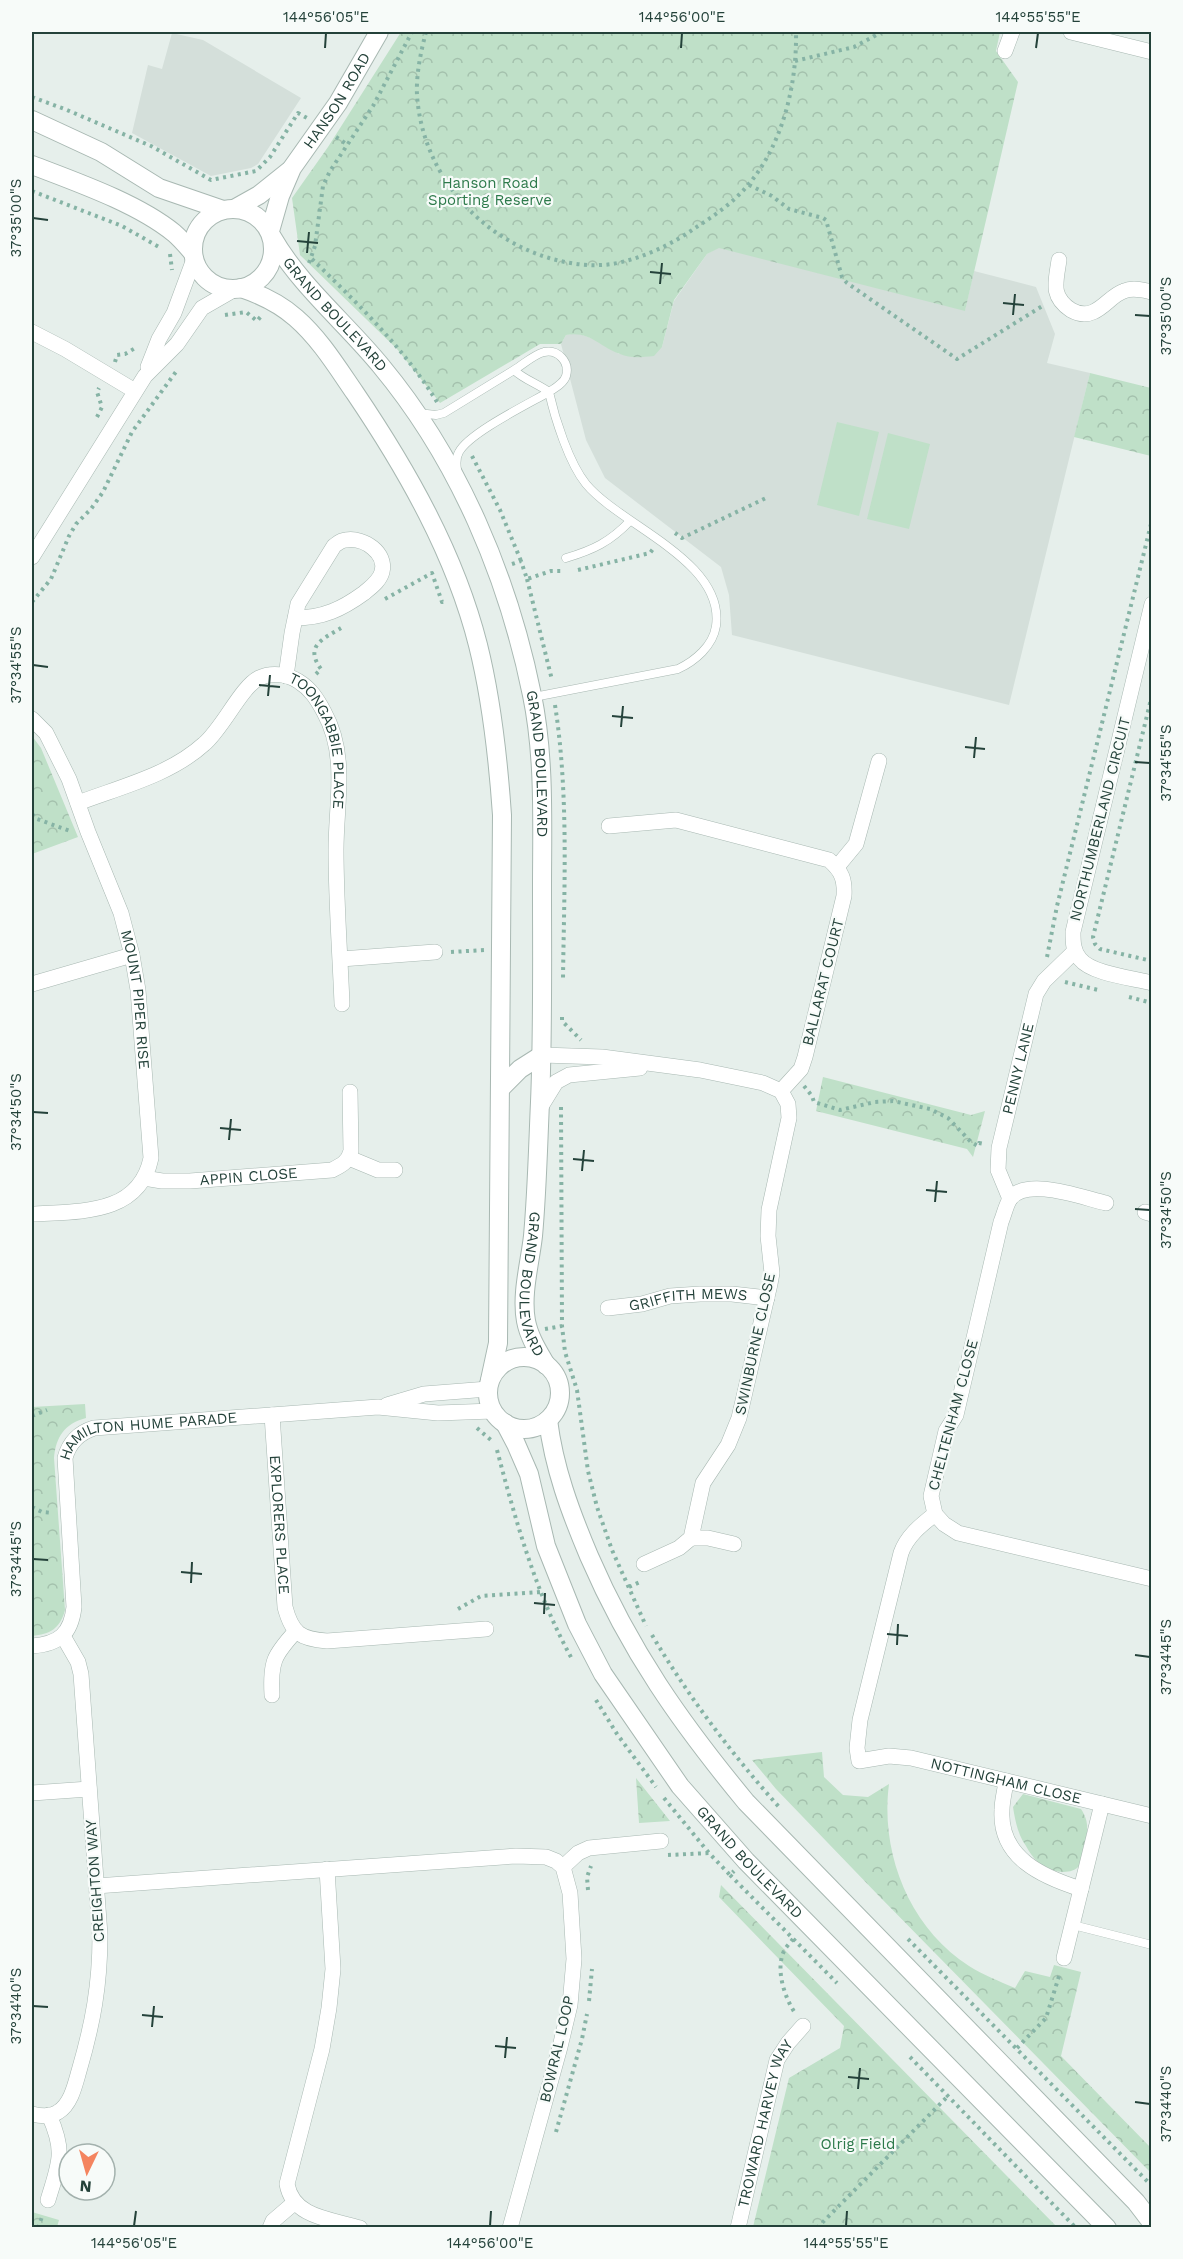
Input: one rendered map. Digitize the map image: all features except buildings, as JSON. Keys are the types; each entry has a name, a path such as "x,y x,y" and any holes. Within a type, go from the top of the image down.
{"street":[{"name":"HANSON ROAD","path":"271,234 279,196 292,168 322,128 356,75 379,32"},
{"path":"1005,51 1012,32"},
{"path":"1071,32 1152,51"},
{"path":"32,120 101,152 159,188 255,215 271,234 273,250 271,263 264,275 253,283 202,308 177,344 145,376 32,557"},
{"path":"32,165 104,194 141,212 174,233 194,256 200,271 209,281 221,287 238,289"},
{"name":"HANSON ROAD","path":"228,209 259,195 292,168"},
{"path":"145,376 159,339 174,313 194,256 197,231 212,214 228,209"},
{"name":"GRAND BOULEVARD","path":"271,234 283,257 382,367 416,413 458,483 497,570 513,620 532,697 542,808 542,1055 536,1198 525,1302 526,1320 530,1333 546,1365"},
{"path":"1059,260 1055,285 1057,296 1074,312 1092,313 1122,291 1131,289 1152,292"},
{"name":"GRAND BOULEVARD","path":"238,289 267,296 297,318 318,340 338,367 417,492 463,595 477,643 497,745 502,815 498,1343 489,1385"},
{"path":"32,332 135,391"},
{"path":"286,676 295,618 303,593 334,546 343,540 360,541 381,556 383,563 380,578 347,605 322,615 295,618"},
{"name":"NORTHUMBERLAND CIRCUIT","path":"1075,951 1073,932 1152,604"},
{"name":"TOONGABBIE PLACE","path":"78,803 171,768 207,742 222,726 253,682 267,676 286,676 305,685 316,697 336,740 339,771 336,849 342,1004"},
{"name":"MOUNT PIPER RISE","path":"32,718 46,733 69,779 122,914 132,955 138,990 150,1158 144,1178"},
{"path":"609,826 676,820 829,860 837,867 856,844 879,761"},
{"name":"BALLARAT COURT","path":"782,1091 801,1069 805,1057 844,896 845,884 837,867"},
{"path":"1075,951 1080,959 1091,967 1152,983"},
{"name":"PENNY LANE","path":"1010,1199 998,1170 999,1148 1036,994 1044,981 1075,951"},
{"path":"340,959 435,952"},
{"path":"32,984 132,955"},
{"path":"501,1088 520,1069 542,1055 602,1057 736,1076 782,1091"},
{"path":"539,1110 556,1082 568,1075 658,1065"},
{"name":"SWINBURNE CLOSE","path":"691,1538 703,1483 728,1445 739,1418 767,1299 772,1272 768,1236 769,1210 789,1118 789,1104 782,1091"},
{"path":"350,1092 353,1143 349,1158 378,1170 395,1170"},
{"name":"APPIN CLOSE","path":"144,1178 162,1181 190,1181 332,1170 349,1158"},
{"path":"32,1214 80,1211 113,1204 127,1198 144,1178"},
{"path":"1010,1199 1020,1191 1043,1188 1106,1203"},
{"name":"CHELTENHAM CLOSE","path":"935,1514 932,1496 946,1431 956,1415 1001,1222 1010,1199"},
{"name":"GRIFFITH MEWS","path":"608,1308 642,1304 670,1296 700,1294 732,1294 767,1299"},
{"path":"514,1358 537,1359 546,1365 558,1382 559,1402 555,1412 538,1426 527,1429 515,1428 499,1417 489,1400 489,1385 496,1371 504,1363 514,1358"},
{"name":"HAMILTON HUME PARADE","path":"378,1407 424,1394 489,1385"},
{"name":"HAMILTON HUME PARADE","path":"63,1636 69,1628 74,1607 64,1469 67,1450 71,1443 85,1431 94,1428 378,1407 499,1417"},
{"name":"EXPLORERS PLACE","path":"272,1415 285,1607 288,1620 296,1631"},
{"name":"GRAND BOULEVARD","path":"499,1417 516,1444 528,1474 546,1546 577,1624 603,1674 680,1786 746,1861 1107,2228"},
{"path":"548,1420 552,1450 561,1486 604,1590 633,1647 703,1750 753,1810 1136,2202 1152,2223"},
{"path":"935,1514 944,1524 958,1533 1152,1579"},
{"name":"NOTTINGHAM CLOSE","path":"935,1514 917,1528 901,1553 860,1720 857,1748 859,1761 889,1756 911,1758 1152,1816"},
{"path":"644,1564 679,1548 691,1538 708,1538 734,1544"},
{"path":"272,1695 270,1672 273,1660 296,1631 303,1637 327,1641 486,1629"},
{"path":"32,1646 45,1644 63,1636"},
{"name":"CREIGHTON WAY","path":"49,2115 58,2112 66,2105 72,2092 92,2026 100,1966 100,1935 81,1674 78,1662 63,1636"},
{"path":"1006,1781 1002,1811 1004,1831 1010,1846 1024,1863 1039,1874 1082,1889"},
{"path":"32,1793 89,1789"},
{"path":"1064,1958 1102,1804"},
{"path":"96,1886 534,1855 556,1860 563,1867 578,1853 589,1848 663,1849"},
{"name":"BOWRAL LOOP","path":"510,2228 570,2005 574,1959 572,1912 563,1867"},
{"path":"327,1869 332,1988 322,2049 288,2177 289,2191 294,2203 307,2213 360,2228"},
{"name":"TROWARD HARVEY WAY","path":"738,2228 777,2060 803,2026"},
{"path":"32,2114 49,2115 58,2136 61,2156 48,2200"},
{"path":"270,2228 273,2221 294,2203"}],"lane":[{"path":"416,413 436,415 444,413 546,352 555,353 563,358 566,377 560,385 472,437 465,445 457,457 458,483"},
{"path":"514,370 520,376 530,379 549,392 558,426 580,474 599,497 660,540 708,586 716,610 715,630 704,649 691,663 678,669 532,697"},
{"path":"566,558 601,545 614,537 630,521"},
{"path":"1073,1925 1152,1945"}],"path":[{"path":"299,276 310,261 315,246 323,186 330,171 373,106 412,32"},
{"path":"426,32 417,93 423,131 447,184 481,222 519,246 568,263 597,265 627,260 669,244 725,207 749,184 770,151 780,127 793,84 796,32"},
{"path":"795,62 854,47 882,32"},
{"path":"32,97 151,146 210,180 256,171 270,157 298,113 348,145"},
{"path":"749,184 772,196 789,209 826,220 842,277 847,283 957,359 1057,296"},
{"path":"32,191 132,231 170,253 172,272"},
{"path":"202,308 217,318 246,312 257,321"},
{"path":"95,421 102,407 97,392 117,355 125,354 140,343"},
{"path":"32,602 51,579 69,536 102,492 132,432 181,365"},
{"path":"1152,695 1093,937 1100,949 1152,961"},
{"path":"32,814 37,819 70,831 88,832"},
{"path":"32,821 37,819"},
{"path":"435,952 501,950"},
{"path":"794,1079 807,1089 813,1102 840,1110 875,1102 893,1101 930,1109 948,1118 971,1142 978,1146 979,1143 999,1148"},
{"path":"560,1098 564,1343 577,1390 588,1471 597,1507 612,1550 645,1624 657,1644 718,1733 782,1810"},
{"path":"32,1416 47,1410"},
{"path":"458,1609 481,1596 540,1592"},
{"path":"663,1849 709,1853 840,1986"},
{"path":"730,1875 746,1861"},
{"path":"903,1934 1152,2186"},
{"path":"793,1940 784,1951 781,1973 788,2003 803,2026"},
{"path":"1017,2048 1046,2018 1064,1958"},
{"path":"902,2049 1076,2228"},
{"path":"817,2228 948,2097"}],"shaded area":[{"path":"172,33 203,40 301,98 258,164 251,168 211,176 132,133 148,65 162,69"},
{"path":"719,247 965,310 974,271 1036,287 1055,334 1047,363 1090,373 1009,705 732,635 729,595 721,567 605,478 586,440 561,344 566,335 577,333 597,340 619,354 662,347 674,301 707,254"}],"green space":[{"name":"Hanson Road Sporting Reserve","path":"401,32 1000,32 996,51 1018,82 965,311 719,248 707,254 674,300 662,347 654,356 628,357 589,337 566,335 561,344 540,344 440,403 397,349 300,255 292,198 328,147"},
{"path":"1090,373 1151,388 1151,456 1074,437"},
{"path":"837,422 879,432 859,516 817,505"},
{"path":"888,433 930,444 909,529 867,519"},
{"path":"32,736 41,748 78,837 32,854"},
{"path":"823,1077 971,1115 985,1111 973,1157 967,1149 816,1111"},
{"path":"85,1404 86,1418 72,1424 63,1432 59,1438 54,1458 65,1610 57,1626 44,1634 32,1636 32,1407"},
{"path":"822,1752 824,1777 843,1795 868,1797 889,1784 887,1810 889,1836 903,1886 930,1931 948,1950 974,1969 1015,1988 1025,1971 1050,1977 1054,1965 1081,1972 1061,2056 1151,2148 1151,2173 879,1896 776,1789 752,1760"},
{"path":"636,1778 670,1821 639,1823"},
{"path":"1023,1794 1081,1809 1084,1813 1087,1834 1082,1858 1075,1869 1060,1872 1049,1869 1040,1864 1030,1853 1019,1832 1013,1807"},
{"name":"Olrig Field","path":"721,1885 1057,2227 753,2227 789,2078 840,2048 844,2026 719,1897"},
{"path":"32,2212 59,2220 57,2227 32,2227"}]}
